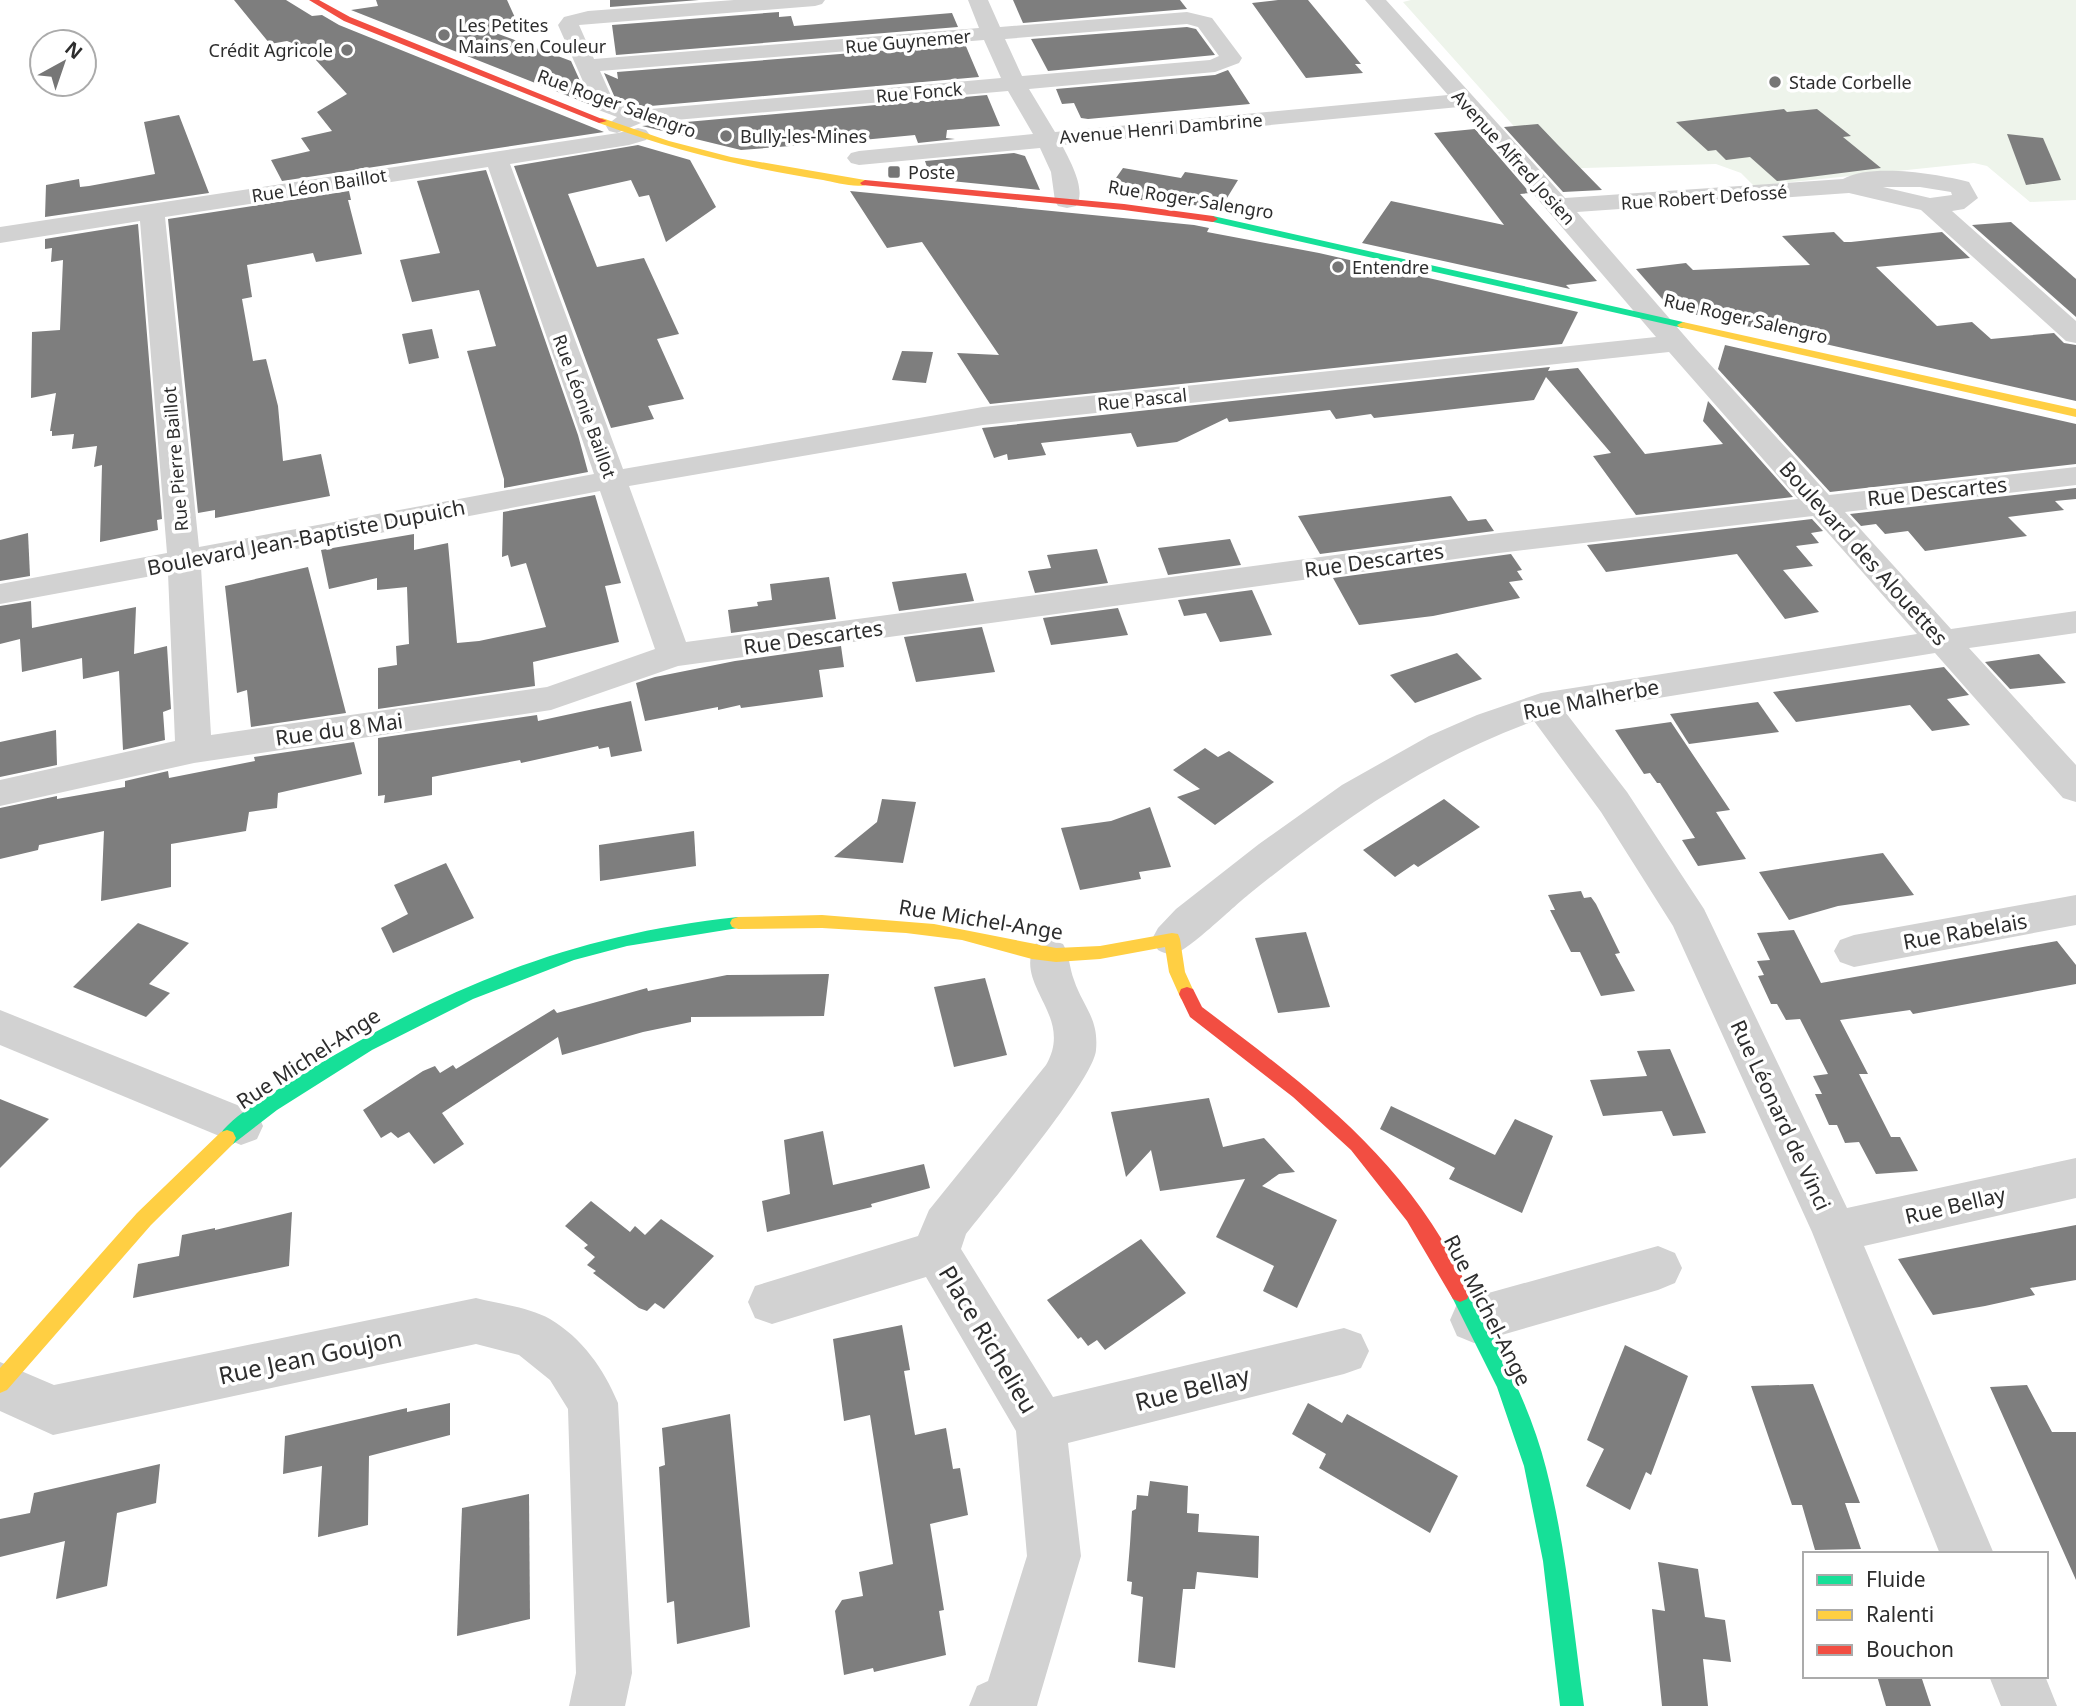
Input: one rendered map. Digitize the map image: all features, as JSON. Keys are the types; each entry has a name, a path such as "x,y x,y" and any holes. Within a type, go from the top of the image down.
{"street":[{"name":"Rue Roger Salengro","path":"313,0 346,19 631,126 679,148 772,170 1194,215 2076,413"},
{"path":"631,126 604,104 568,25 587,9 815,0"},
{"path":"978,0 1015,84 1048,139 1068,190 1067,201"},
{"name":"Avenue Alfred Josien","path":"1375,0 1559,205 1652,316"},
{"name":"Rue Guynemer","path":"586,66 1187,18 1205,22 1231,58 1224,64"},
{"name":"Rue Fonck","path":"631,126 1224,64"},
{"name":"Avenue Henri Dambrine","path":"859,158 1463,100"},
{"name":"Rue Léon Baillot","path":"0,235 621,140 631,126"},
{"name":"Rue Léonie Baillot","path":"496,157 674,656"},
{"name":"Rue Robert Defossé","path":"1559,205 1849,186 1930,205 1955,204 1966,198 1960,187 1933,179 1898,178 1854,182 1849,186"},
{"name":"Rue Robert Defossé","path":"1930,205 2076,335"},
{"name":"Rue Pierre Baillot","path":"152,211 184,560 194,750"},
{"name":"Boulevard des Alouettes","path":"1652,316 2076,789"},
{"name":"Rue Pascal","path":"612,480 983,415 1676,343"},
{"name":"Rue Descartes","path":"674,656 1499,542 2076,476"},
{"name":"Boulevard Jean-Baptiste Dupuich","path":"0,594 612,480"},
{"name":"Rue Malherbe","path":"1172,939 1190,919 1282,846 1365,787 1451,739 1541,705 1943,640 2076,622"},
{"name":"Rue du 8 Mai","path":"0,793 194,750 551,698 674,656"},
{"name":"Rue Léonard de Vinci","path":"1541,705 1614,802 1690,920 1835,1232 1966,1552"},
{"name":"Rue Rabelais","path":"1854,951 2076,910"},
{"name":"Rue Michel-Ange","path":"0,1385 112,1253 185,1178 241,1126 342,1057 424,1012 531,967 673,931 735,922 858,922 967,935 1049,955 1097,953 1172,939 1177,972 1196,1012 1293,1088 1357,1144 1443,1261 1474,1320 1506,1384 1535,1466 1555,1561 1573,1706"},
{"path":"937,1252 944,1225 1062,1078 1075,1053 1074,1021 1053,980 1049,955"},
{"path":"0,1027 241,1126"},
{"name":"Rue Bellay","path":"1835,1232 2076,1178"},
{"name":"Place Richelieu","path":"772,1302 937,1252 1041,1424 1054,1556 1007,1705"},
{"path":"1474,1320 1658,1268"},
{"name":"Rue Jean Goujon","path":"0,1385 53,1410 476,1321 532,1335 567,1363 593,1404 604,1672 597,1706"},
{"name":"Rue Bellay","path":"1041,1424 1343,1351"},
{"path":"2018,1678 2029,1706"}],"shaded area":[{"name":"Stade Corbelle","path":"2076,0 2076,200 2030,202 1987,166 1974,163 1754,186 1741,173 1716,164 1552,169 1403,2"}],"building":[{"path":"234,0 286,0 312,16 322,15 339,25 604,132 282,181 271,160 310,151 301,138 332,131 317,112 347,94 305,48 287,41 270,44"},
{"path":"376,0 507,0 517,22 493,32 571,61 591,105 351,10 378,6"},
{"path":"610,0 699,0 610,7"},
{"path":"1013,0 1180,0 1187,9 1023,23"},
{"path":"1308,0 1361,64 1355,64 1363,73 1306,78 1252,3"},
{"path":"779,12 779,17 791,16 794,26 952,13 958,27 616,55 612,25"},
{"path":"1187,27 1196,29 1215,55 1048,71 1031,39"},
{"path":"965,44 979,77 639,107 615,98 604,73 618,79 617,72"},
{"path":"1228,70 1250,104 1088,119 1081,118 1074,103 1062,104 1056,89 1215,75"},
{"path":"987,95 1000,126 947,130 946,138 955,139 918,143 915,135 820,144 815,136 803,145 741,150 642,126"},
{"path":"1784,109 1787,112 1817,109 1851,136 1843,137 1881,168 1777,181 1750,157 1726,160 1716,150 1708,151 1676,122"},
{"path":"179,115 209,193 45,217 46,185 79,179 80,187 155,174 144,122"},
{"path":"1538,124 1602,190 1563,192 1504,127"},
{"path":"1475,129 1530,193 1520,194 1597,281 1566,285 1570,289 1362,243 1391,201 1504,225 1434,133"},
{"path":"2007,134 2043,138 2061,180 2026,185"},
{"path":"638,145 690,160 716,207 666,242 649,195 639,197 631,180 568,194 597,267 644,258 679,334 657,339 684,399 648,406 654,419 611,428 514,166"},
{"path":"1014,153 1025,156 1040,190 931,179 925,161"},
{"path":"1123,168 1181,178 1185,172 1238,180 1219,211 1194,205 1119,198 1111,185"},
{"path":"486,170 578,435 588,472 504,488 504,479 467,351 496,346 479,290 412,302 400,260 440,253 417,181"},
{"path":"349,191 351,200 348,200 362,254 316,262 313,253 247,265 252,297 242,299 253,361 266,359 278,406 283,461 321,454 330,496 215,518 215,510 198,513 168,219"},
{"path":"850,191 1194,225 1209,228 1207,232 1319,253 1578,312 1562,344 990,404 957,353 999,355 922,242 887,248"},
{"path":"2011,222 2076,279 2076,317 1972,225"},
{"path":"138,224 162,519 157,520 158,530 100,542 102,465 94,467 97,446 72,449 74,434 52,436 50,431 56,393 31,398 32,332 60,330 63,260 51,262 52,248 45,249 45,239"},
{"path":"1834,232 1844,242 1851,242 1942,232 1970,258 1876,267 1937,326 1972,322 1991,339 2054,333 2064,343 2076,345 2076,401 1671,309 1636,269 1686,263 1693,270 1810,265 1782,236"},
{"path":"432,329 439,358 409,364 402,334"},
{"path":"1725,345 2076,424 2076,464 1830,492 1718,369"},
{"path":"902,351 933,352 926,383 892,380"},
{"path":"1550,367 1548,371 1578,368 1645,454 1723,444 1703,421 1708,401 1793,497 1636,515 1593,456 1611,453 1546,377 1534,400 1374,418 1371,414 1336,419 1330,410 1229,422 1227,418 1177,442 1137,447 1131,433 1041,443 1046,455 1008,460 1007,454 994,458 982,428"},
{"path":"2076,488 2076,499 2055,501 2064,510 2008,517 2027,536 1925,551 1908,531 1885,534 1876,524 1861,526 1850,514"},
{"path":"595,495 621,583 605,586 619,642 533,662 535,686 378,709 378,668 397,665 396,646 409,644 407,587 377,590 377,578 329,589 321,550 414,534 414,550 448,543 457,643 479,641 546,627 526,563 511,567 508,555 502,557 503,512"},
{"path":"1451,496 1468,521 1486,519 1494,531 1320,554 1298,516"},
{"path":"1812,519 1823,531 1811,533 1819,543 1796,546 1813,566 1783,570 1819,612 1785,619 1737,554 1606,572 1587,545"},
{"path":"28,533 30,576 0,581 0,540"},
{"path":"1230,539 1241,565 1168,575 1158,548"},
{"path":"1097,549 1108,583 1035,593 1028,571 1051,568 1047,555"},
{"path":"1511,554 1522,570 1517,571 1523,580 1509,582 1520,598 1433,616 1359,625 1333,578"},
{"path":"308,567 346,713 251,727 247,690 237,693 225,586"},
{"path":"966,573 974,601 899,611 892,582"},
{"path":"829,577 836,619 731,633 728,610 758,606 757,602 772,600 770,584"},
{"path":"1252,590 1272,635 1220,642 1206,613 1184,616 1178,600"},
{"path":"31,601 32,628 136,607 134,654 167,646 171,709 163,712 165,740 123,750 119,671 83,679 82,658 22,672 20,639 0,644 0,606"},
{"path":"1118,608 1128,635 1051,645 1043,618"},
{"path":"982,627 995,672 916,682 904,637"},
{"path":"841,646 844,667 819,670 823,697 741,708 740,705 718,710 718,707 645,721 636,683 735,661"},
{"path":"1457,653 1482,679 1415,703 1390,675"},
{"path":"2039,654 2066,683 2010,689 1985,662"},
{"path":"1944,667 1969,695 1947,699 1970,725 1932,731 1910,705 1796,722 1773,692"},
{"path":"631,701 642,751 611,757 609,747 599,749 598,746 521,763 520,760 432,777 432,795 384,803 385,795 378,796 378,738 537,715 538,721"},
{"path":"1758,702 1779,732 1689,744 1670,714"},
{"path":"1671,722 1730,810 1716,812 1746,859 1698,866 1682,840 1695,838 1660,783 1657,783 1650,773 1644,774 1615,730"},
{"path":"56,730 57,765 0,777 0,742"},
{"path":"354,742 362,774 278,793 277,808 249,812 246,831 171,844 171,887 101,901 104,831 39,845 38,850 0,859 0,808 57,796 57,799 125,787 125,781 168,771 169,778 255,761 254,757"},
{"path":"1205,748 1218,757 1229,751 1274,782 1215,825 1177,797 1200,789 1173,770"},
{"path":"882,799 916,802 903,863 834,857 877,822"},
{"path":"1444,799 1480,827 1418,867 1414,864 1395,877 1363,850"},
{"path":"1150,807 1171,867 1139,872 1141,879 1080,890 1061,828 1111,821"},
{"path":"694,831 696,866 600,881 599,845"},
{"path":"1883,853 1914,895 1838,906 1789,920 1759,872"},
{"path":"446,863 474,918 393,953 381,928 408,914 394,885"},
{"path":"1581,891 1584,898 1591,897 1596,904 1620,953 1615,954 1635,991 1601,996 1580,952 1571,952 1550,910 1555,910 1548,895"},
{"path":"138,923 189,943 149,984 170,993 146,1017 73,987"},
{"path":"1794,930 1821,983 2057,941 2076,965 2076,984 1913,1014 1910,1010 1840,1020 1868,1074 1859,1074 1891,1137 1900,1137 1918,1171 1876,1174 1859,1142 1845,1143 1837,1125 1829,1125 1815,1094 1822,1094 1813,1076 1828,1074 1800,1019 1786,1020 1777,1004 1771,1004 1758,976 1764,975 1757,961 1770,960 1757,933"},
{"path":"1306,932 1330,1007 1278,1013 1255,938"},
{"path":"829,974 824,1016 691,1017 691,1022 643,1032 562,1055 558,1037 442,1113 464,1144 434,1164 409,1132 398,1138 391,1132 381,1138 363,1110 423,1071 435,1066 440,1073 453,1065 456,1069 554,1009 557,1013 647,988 648,991 727,975"},
{"path":"985,978 1007,1055 954,1067 934,987"},
{"path":"1670,1049 1706,1133 1673,1136 1662,1111 1603,1116 1590,1080 1647,1076 1637,1051"},
{"path":"1209,1098 1223,1147 1264,1138 1295,1172 1279,1174 1262,1186 1337,1220 1297,1308 1263,1291 1274,1266 1216,1237 1245,1179 1160,1191 1151,1150 1126,1177 1111,1112"},
{"path":"0,1099 49,1119 0,1168"},
{"path":"1391,1106 1495,1155 1515,1119 1553,1136 1522,1213 1449,1179 1455,1168 1380,1129"},
{"path":"823,1131 833,1185 924,1164 930,1188 871,1204 872,1207 767,1232 762,1201 790,1194 784,1140"},
{"path":"591,1201 630,1232 635,1226 645,1235 661,1219 714,1256 664,1309 655,1303 647,1311 639,1308 593,1273 596,1271 587,1265 595,1257 584,1248 588,1245 565,1226"},
{"path":"292,1212 289,1266 133,1298 138,1264 179,1256 182,1235"},
{"path":"2076,1225 2076,1280 2030,1288 2035,1295 1985,1306 1933,1315 1898,1259"},
{"path":"1141,1239 1186,1293 1105,1350 1097,1340 1088,1346 1081,1337 1078,1339 1047,1300"},
{"path":"902,1325 910,1370 904,1371 915,1435 946,1428 953,1469 960,1468 968,1515 930,1524 944,1610 939,1611 946,1655 874,1672 873,1668 844,1675 835,1611 842,1600 863,1596 859,1572 893,1564 870,1415 844,1421 833,1339"},
{"path":"1625,1345 1688,1376 1651,1475 1646,1472 1630,1510 1586,1486 1604,1449 1587,1440"},
{"path":"1813,1384 1860,1503 1845,1503 1861,1549 1815,1550 1802,1505 1792,1505 1751,1386"},
{"path":"2027,1385 2052,1432 2076,1432 2076,1580 1990,1387"},
{"path":"450,1403 450,1435 369,1456 368,1525 318,1537 322,1466 283,1474 285,1436 407,1408 407,1412"},
{"path":"1308,1403 1342,1423 1347,1414 1458,1476 1430,1533 1319,1468 1326,1454 1292,1434"},
{"path":"730,1414 750,1627 677,1644 674,1601 667,1603 659,1467 665,1465 662,1428"},
{"path":"160,1464 156,1503 117,1513 107,1586 56,1599 65,1541 0,1557 0,1519 30,1513 34,1493"},
{"path":"1150,1481 1188,1486 1187,1513 1199,1514 1198,1532 1259,1536 1258,1578 1197,1572 1195,1589 1183,1589 1175,1668 1138,1662 1143,1597 1131,1594 1132,1582 1127,1581 1132,1511 1136,1509 1137,1495 1148,1496"},
{"path":"529,1494 530,1619 457,1636 462,1508"},
{"path":"1658,1562 1698,1569 1705,1617 1725,1620 1731,1662 1703,1659 1708,1706 1662,1706 1652,1609 1665,1611"},
{"path":"1878,1678 1922,1678 1931,1706 1886,1706"}],"traffic: fast":[{"path":"1213,219 1683,325"},
{"path":"227,1138 271,1104 366,1045 415,1018 519,972 627,940 682,929 738,923"},
{"path":"1460,1293 1506,1384 1535,1466 1554,1561 1572,1706"}],"traffic: slow":[{"path":"602,121 666,143 731,160 865,183"},
{"path":"1683,325 2076,413"},
{"path":"738,923 795,921 878,924 962,934 1032,952 1056,955 1100,952 1172,939 1177,972 1187,994"},
{"path":"0,1383 144,1219 227,1138"}],"traffic: jam":[{"path":"313,0 347,19 602,121"},
{"path":"865,183 1124,207 1213,219"},
{"path":"1187,994 1196,1012 1300,1091 1357,1144 1413,1215 1460,1293"}],"place":[{"name":"Les Petites Mains en Couleur","path":"444,35"},
{"name":"Crédit Agricole","path":"347,50"},
{"name":"Stade Corbelle","path":"1775,82"},
{"name":"Bully-les-Mines","path":"726,136"},
{"name":"Poste","path":"894,172"},
{"name":"Entendre","path":"1338,267"}]}
